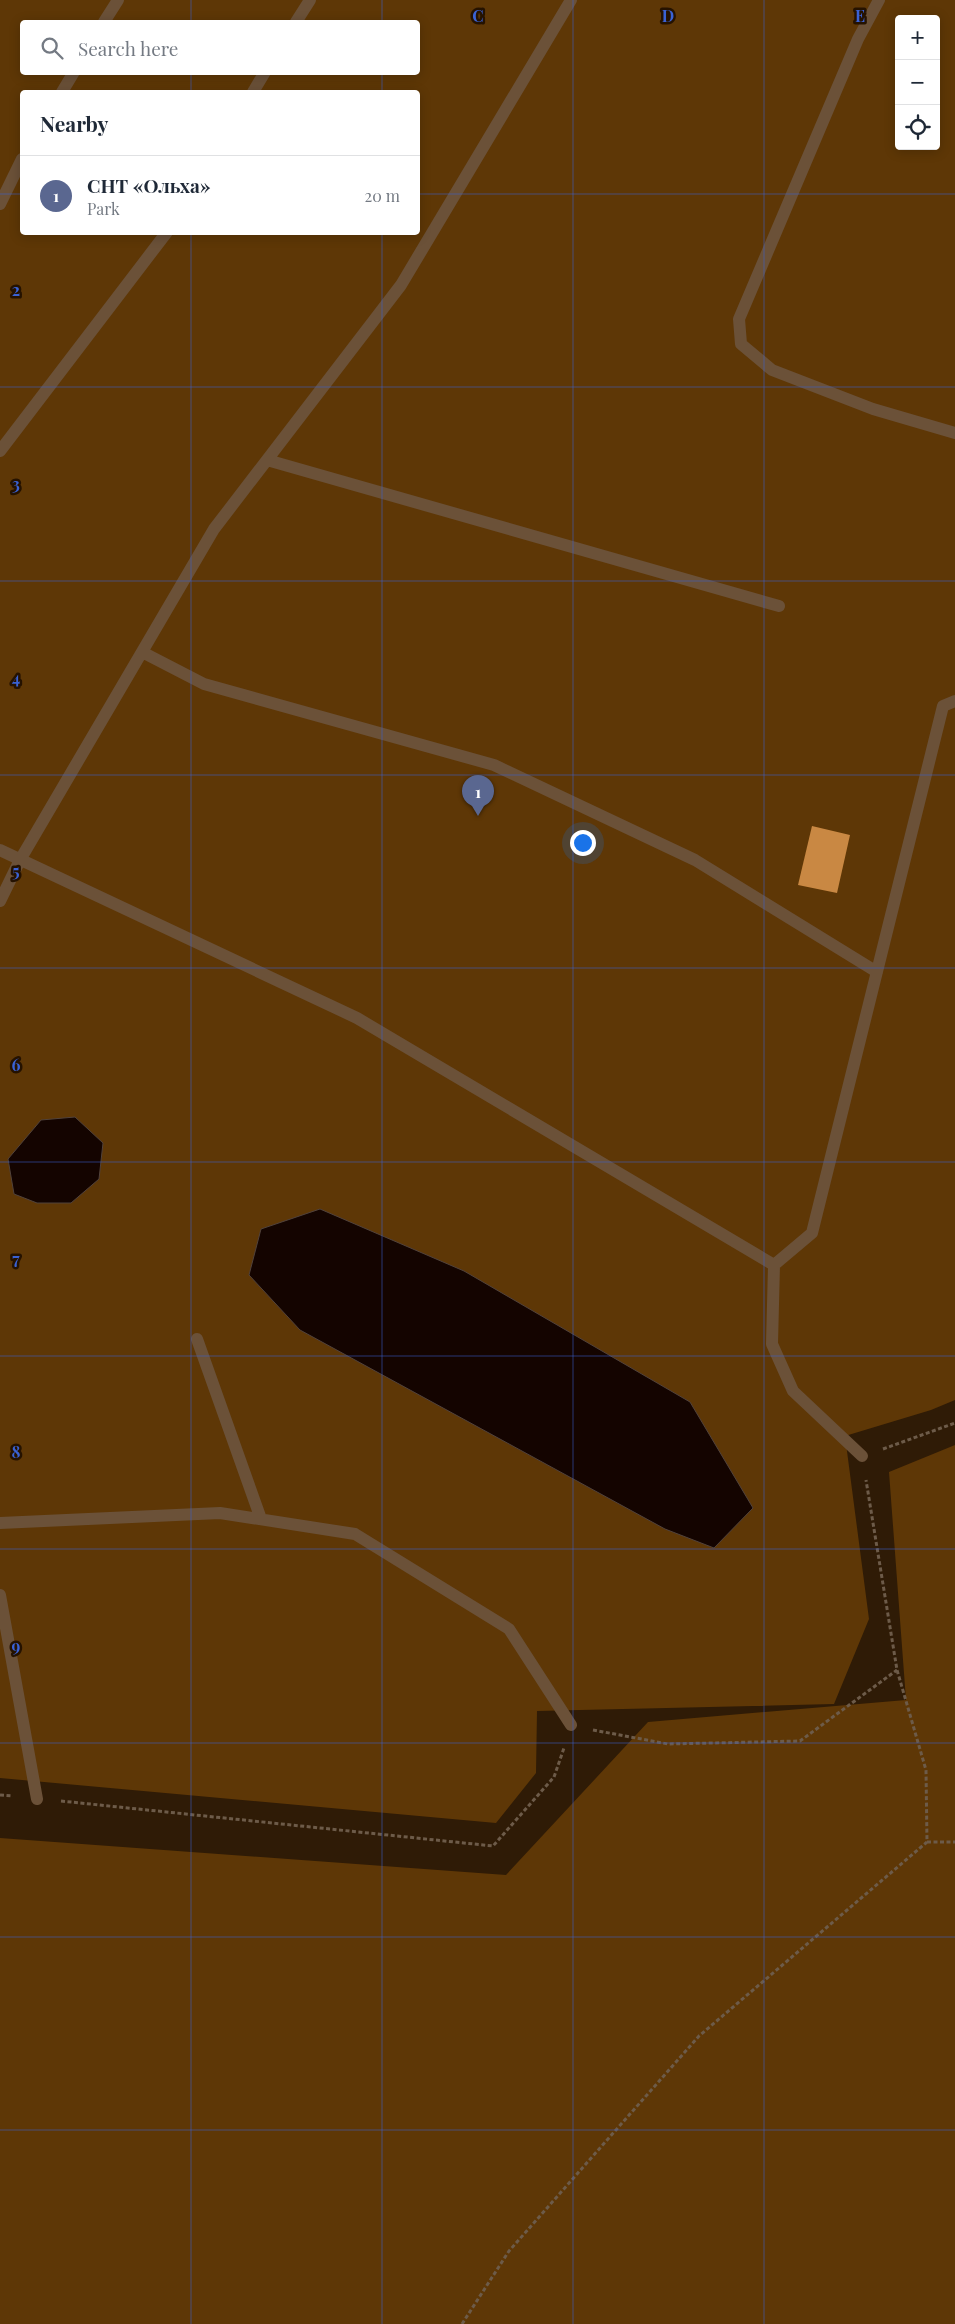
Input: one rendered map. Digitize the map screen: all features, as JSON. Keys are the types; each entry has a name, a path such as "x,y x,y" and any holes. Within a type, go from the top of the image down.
{"lane":[{"path":"105,20 118,0"},
{"path":"297,20 310,0"},
{"path":"0,902 20,860 214,528 401,285 571,0"},
{"path":"879,0 858,39 739,319 741,344 772,370 873,409 955,432"},
{"path":"63,90 72,75"},
{"path":"254,90 263,75"},
{"path":"0,204 20,163"},
{"path":"0,451 165,235"},
{"path":"267,460 780,606"},
{"path":"142,652 204,684 494,765 695,860 877,972"},
{"path":"862,1456 793,1391 772,1344 774,1264 812,1232 943,706 955,701"},
{"path":"0,850 357,1018 774,1264"},
{"path":"197,1339 261,1519"},
{"path":"0,1523 220,1513 355,1534 509,1629 571,1725"},
{"path":"0,1595 38,1799"}],"path":[{"path":"927,1842 926,1770 897,1670 862,1456 955,1423"},
{"path":"0,1795 493,1846 554,1777 571,1725 668,1744 800,1741 897,1670"},
{"path":"462,2324 509,2251 700,2036 927,1842 955,1842"}],"shaded area":[{"path":"0,0 955,0 955,1400 931,1410 845,1436 869,1619 834,1704 537,1711 536,1773 496,1823 0,1778"},
{"path":"75,1117 103,1143 99,1179 71,1203 37,1203 14,1194 8,1159 41,1120"},
{"path":"320,1209 464,1271 690,1402 753,1508 714,1548 665,1529 300,1330 249,1275 261,1229"},
{"path":"955,1445 955,2324 0,2324 0,1838 506,1875 648,1722 906,1700 889,1472"}],"building":[{"path":"812,826 850,835 837,893 798,885"}],"place":[{"name":"СНТ «Ольха»","path":"478,816"}]}
